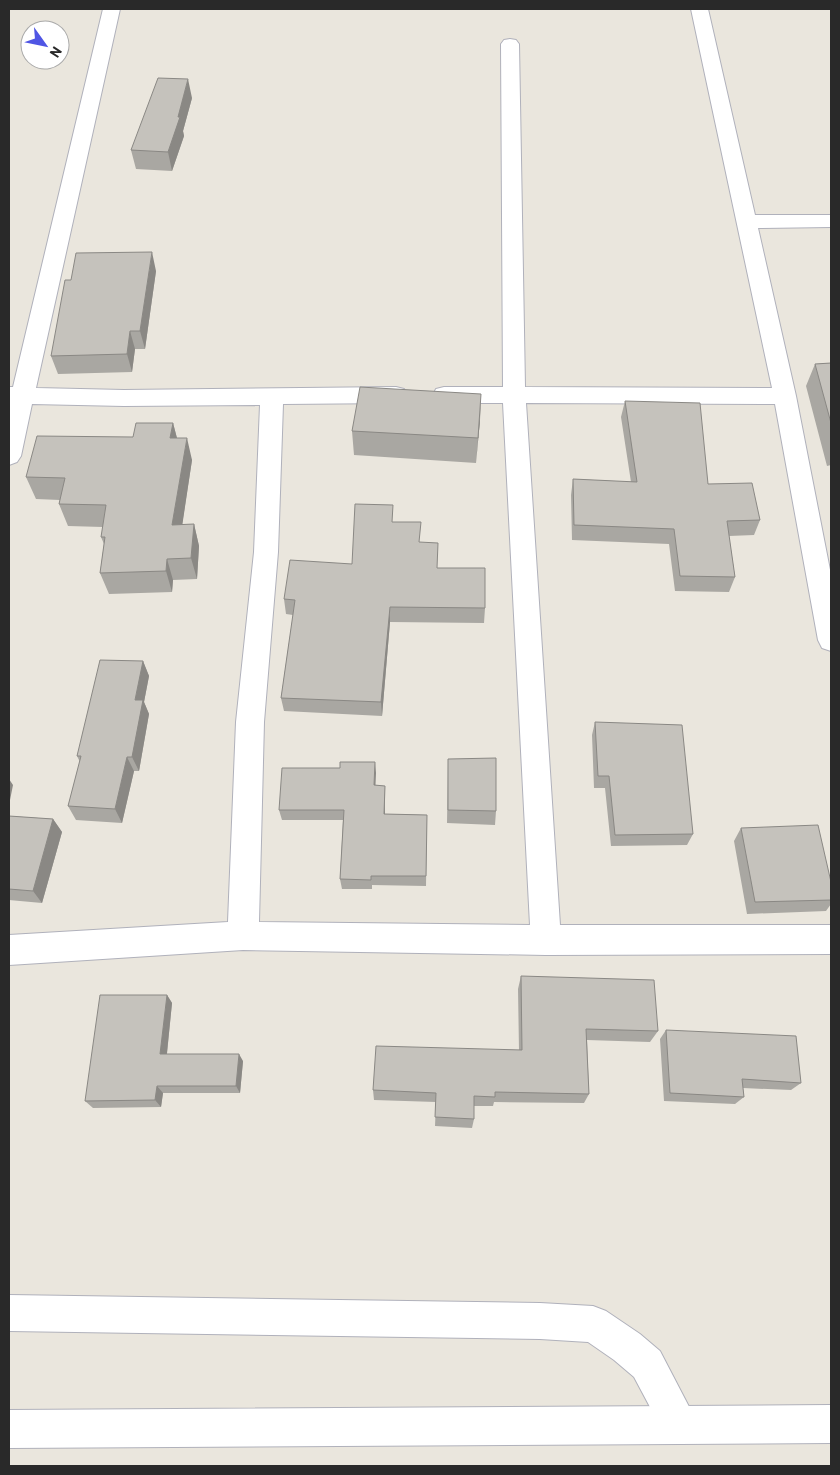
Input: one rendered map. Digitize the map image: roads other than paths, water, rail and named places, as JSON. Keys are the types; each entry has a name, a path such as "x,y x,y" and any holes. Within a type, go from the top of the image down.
{"street":[{"path":"9,456 15,395 111,9"},
{"path":"700,9 785,396 831,640"},
{"path":"510,44 514,395 546,940"},
{"path":"747,222 831,221"},
{"path":"15,395 124,398 422,395 785,396"},
{"path":"243,936 250,722 266,552 272,396"},
{"path":"9,950 243,936 546,940 831,940"},
{"path":"9,1313 540,1321 593,1324 627,1347 647,1364 679,1424"},
{"path":"9,1429 831,1424"}]}
